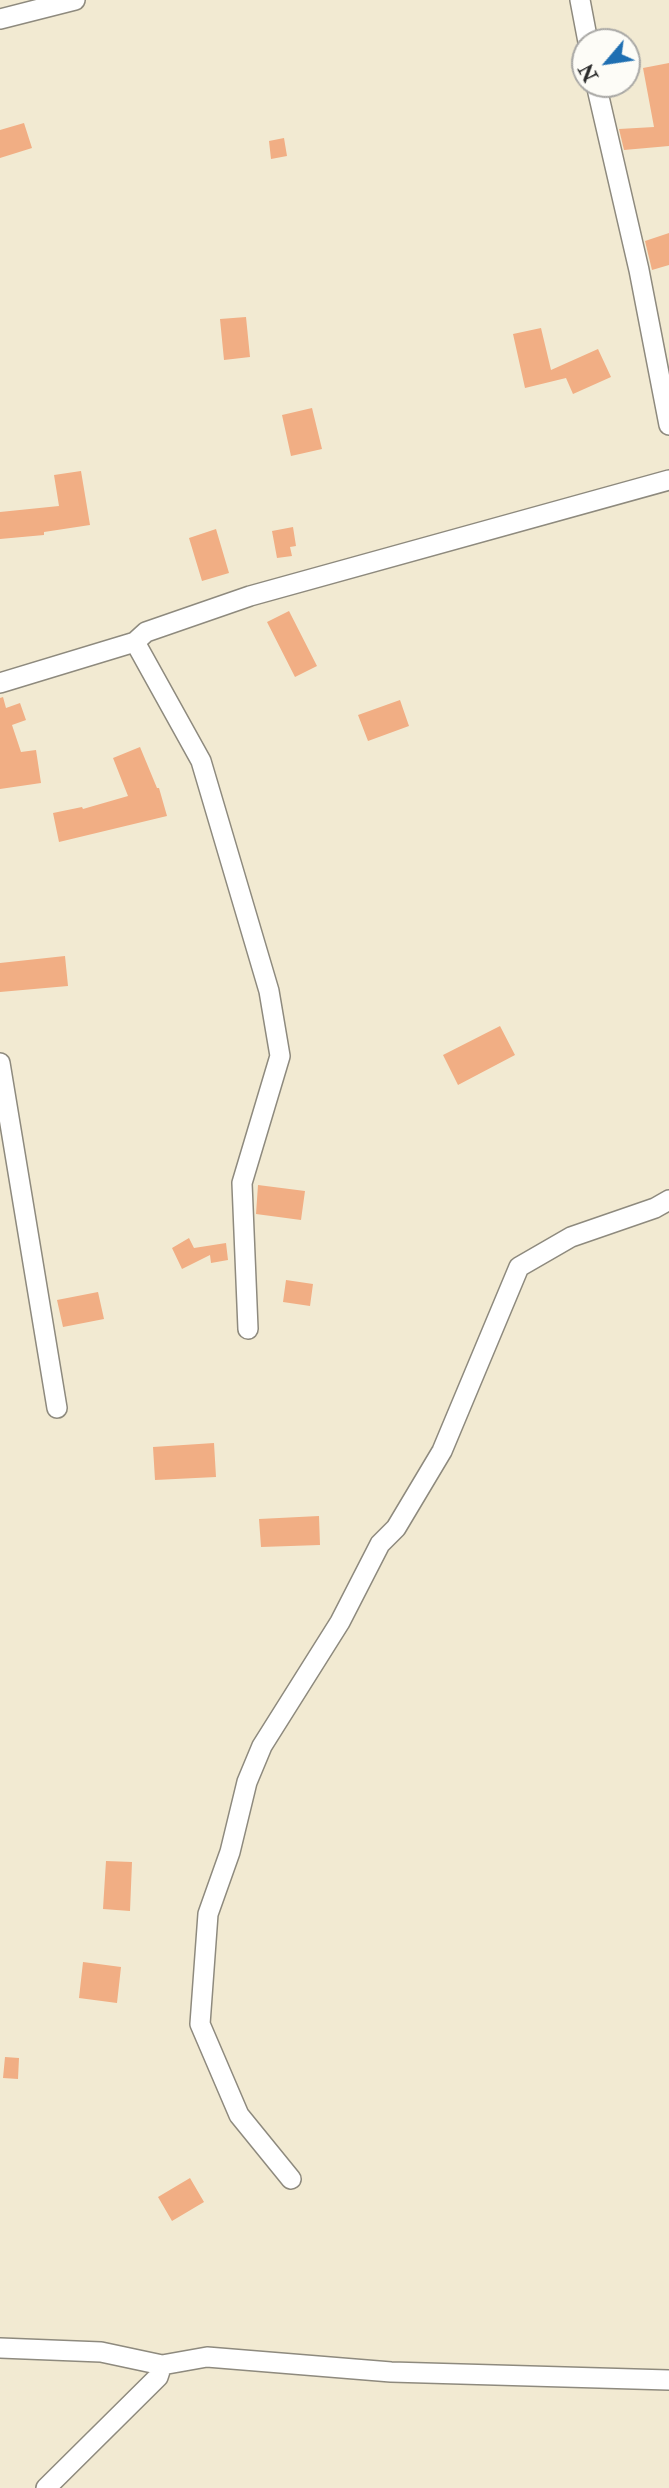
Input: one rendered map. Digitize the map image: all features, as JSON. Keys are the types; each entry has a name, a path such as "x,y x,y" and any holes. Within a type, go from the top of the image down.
{"street":[{"path":"0,19 75,0"},
{"path":"580,0 585,28"},
{"path":"599,98 639,270 669,425"},
{"path":"0,683 135,642 146,632 250,596 669,480"},
{"path":"135,642 201,761 269,991 280,1056 242,1183 248,1329"},
{"path":"0,1063 57,1408"},
{"path":"291,2179 239,2115 200,2024 208,1914 230,1852 247,1782 262,1746 340,1622 380,1544 396,1528 442,1451 519,1268 571,1237 655,1208 669,1200"},
{"path":"0,2348 102,2352 162,2365 207,2357 391,2371 669,2380"},
{"path":"46,2488 158,2377 162,2365"}],"building":[{"path":"669,63 669,146 624,150 619,129 654,127 643,68"},
{"path":"24,123 32,148 0,158 0,130"},
{"path":"284,138 287,156 271,159 269,141"},
{"path":"669,233 669,265 652,270 645,241"},
{"path":"246,317 250,357 224,360 220,319"},
{"path":"541,328 551,370 598,349 611,377 573,394 566,378 525,388 513,334"},
{"path":"312,408 322,449 291,456 282,415"},
{"path":"81,471 90,525 44,532 44,535 0,539 0,512 59,506 54,475"},
{"path":"293,527 296,546 290,547 292,556 277,558 272,531"},
{"path":"216,529 229,573 202,581 189,538"},
{"path":"289,611 317,666 295,677 267,622"},
{"path":"3,697 6,708 20,703 26,720 12,725 21,752 36,750 41,783 0,789 0,698"},
{"path":"400,700 409,726 368,741 358,715"},
{"path":"140,747 159,788 167,816 59,842 53,813 82,807 83,809 128,796 113,758"},
{"path":"65,956 68,986 0,992 0,963"},
{"path":"500,1026 515,1055 458,1085 443,1055"},
{"path":"258,1185 305,1191 301,1220 256,1214"},
{"path":"189,1238 194,1248 226,1243 228,1260 211,1263 210,1255 182,1269 172,1248"},
{"path":"286,1280 313,1284 310,1306 283,1302"},
{"path":"98,1292 104,1319 63,1327 57,1300"},
{"path":"214,1443 216,1477 155,1480 153,1447"},
{"path":"319,1516 320,1545 261,1547 259,1519"},
{"path":"106,1861 132,1862 130,1911 103,1909"},
{"path":"83,1962 121,1967 117,2003 79,1998"},
{"path":"5,2057 19,2058 18,2079 3,2078"},
{"path":"190,2178 204,2202 172,2221 158,2197"}]}
